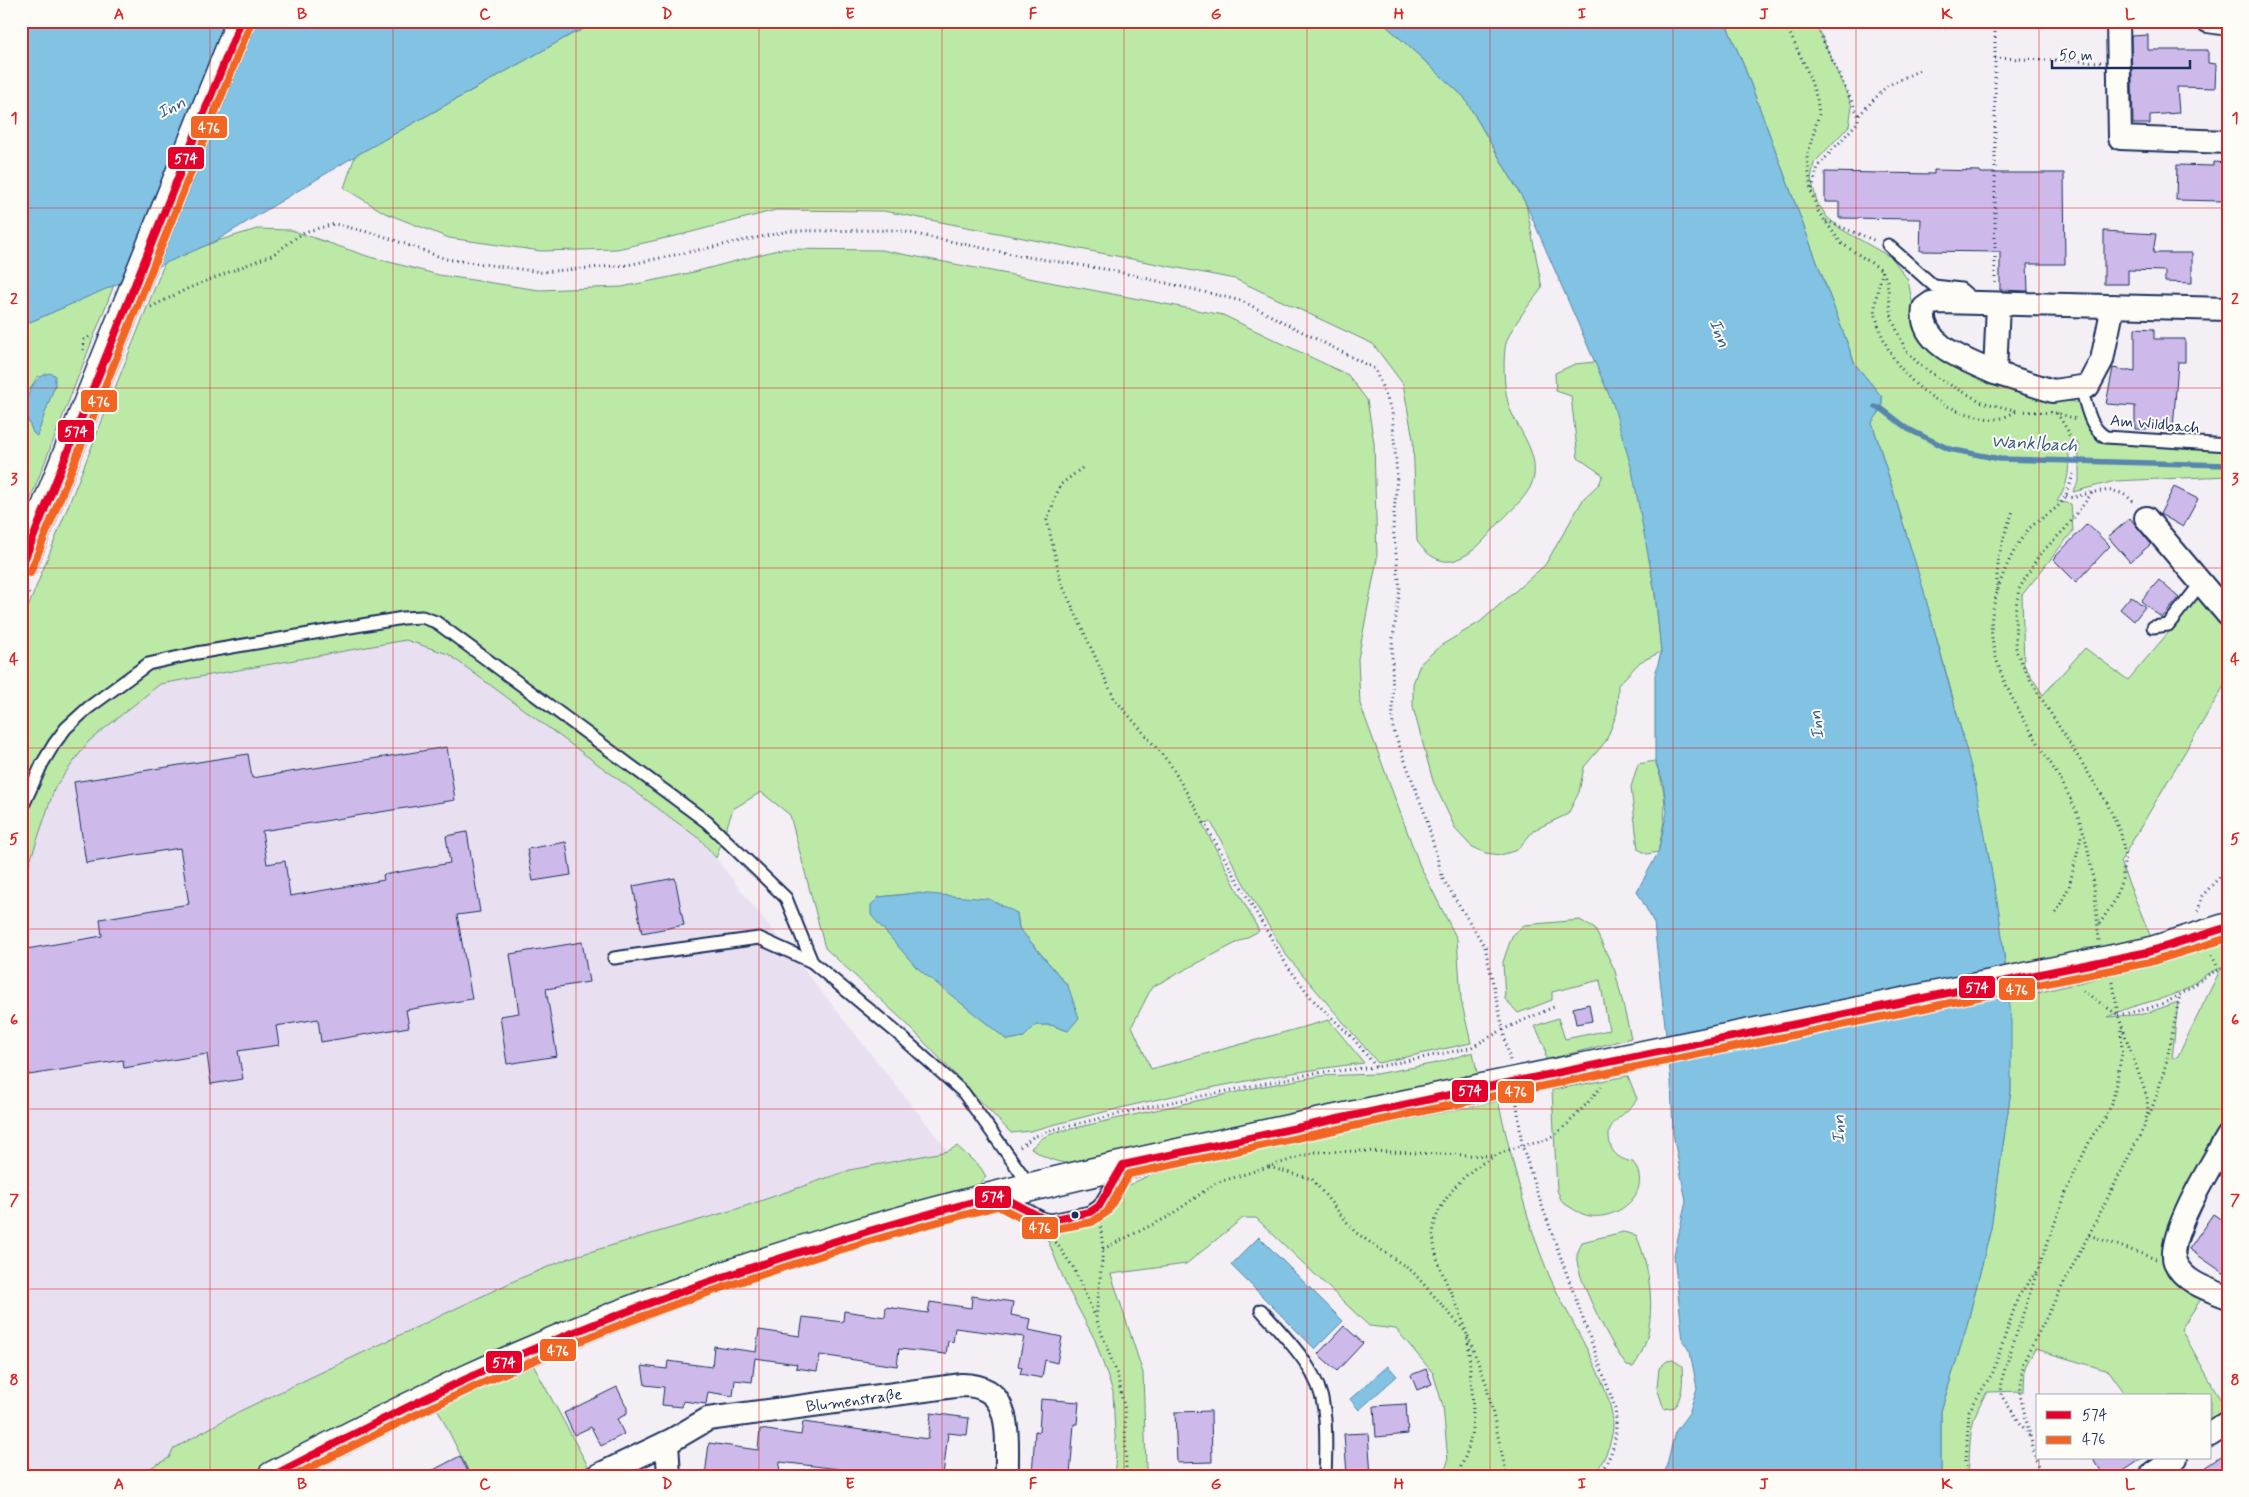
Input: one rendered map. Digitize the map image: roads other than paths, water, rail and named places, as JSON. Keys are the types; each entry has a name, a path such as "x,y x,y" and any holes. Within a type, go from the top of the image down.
{"main road":[{"path":"21,569 241,21"},
{"path":"272,1476 464,1380 548,1343 731,1274 848,1236 999,1195 1123,1165 1468,1090 1560,1072 1609,1071 2148,952 2228,927"}],"street":[{"path":"2118,21 2120,138 2228,142"},
{"path":"2208,21 2228,24"},
{"path":"2113,306 2102,360 2088,386 2053,391 1995,373 1967,360 1931,336 1923,316 1924,308 1930,303 2113,306 2228,309"},
{"path":"1990,304 1995,373"},
{"path":"2146,518 2200,583 2225,604"},
{"path":"2228,1136 2185,1215 2173,1250 2174,1261 2179,1270 2204,1289 2228,1297"},
{"name":"Blumenstraße","path":"597,1476 667,1443 708,1418 728,1414 974,1385 987,1388 1000,1402 1005,1430 1007,1476"},
{"path":"2212,1434 2228,1423"},
{"path":"667,1443 669,1476"},
{"path":"2151,1476 2173,1460"}],"lane":[{"path":"1888,245 1934,286 1961,289 1990,304"},
{"name":"Am Wildbach","path":"2081,388 2097,432 2106,437 2228,445"},
{"path":"2153,627 2168,624 2200,583"},
{"path":"21,810 42,764 66,728 88,708 148,664 197,653 403,618 422,617 436,622 707,822 786,898 812,962"},
{"path":"614,958 759,938 812,962 964,1092 1031,1188"},
{"path":"999,1195 1042,1218 1051,1220 1090,1212 1099,1206 1123,1165"},
{"path":"1261,1310 1298,1352 1314,1379 1324,1408 1325,1476"}],"water":[{"name":"Inn","path":"21,21 603,21 574,33 355,156 214,242 21,326"},
{"name":"Inn","path":"1381,21 1725,21 1744,66 1855,364 1882,397 1882,409 1872,422 1923,588 1975,782 1999,912 2011,1015 2011,1090 1991,1228 1966,1329 1941,1411 1941,1476 1664,1476 1675,1432 1689,1413 1697,1388 1690,1352 1683,1341 1674,1255 1686,1201 1673,1134 1671,1081 1654,923 1637,891 1658,853 1667,812 1663,782 1655,761 1655,675 1661,652 1655,592 1632,470 1613,404 1526,204 1464,97"},
{"path":"49,373 55,375 55,385 37,436 33,433 27,416 27,398 31,387 43,375"},
{"path":"916,893 989,899 1017,913 1019,928 1068,986 1079,1018 1068,1031 1051,1025 1036,1025 1024,1037 1007,1040 916,967 871,915 871,905 879,897"},
{"path":"1259,1237 1343,1321 1315,1349 1231,1265"},
{"path":"1388,1366 1397,1376 1359,1410 1350,1399"}],"waterway":[{"name":"Wanklbach","path":"1875,407 1882,409 1908,429 1949,449 2000,459 2228,465"}]}
